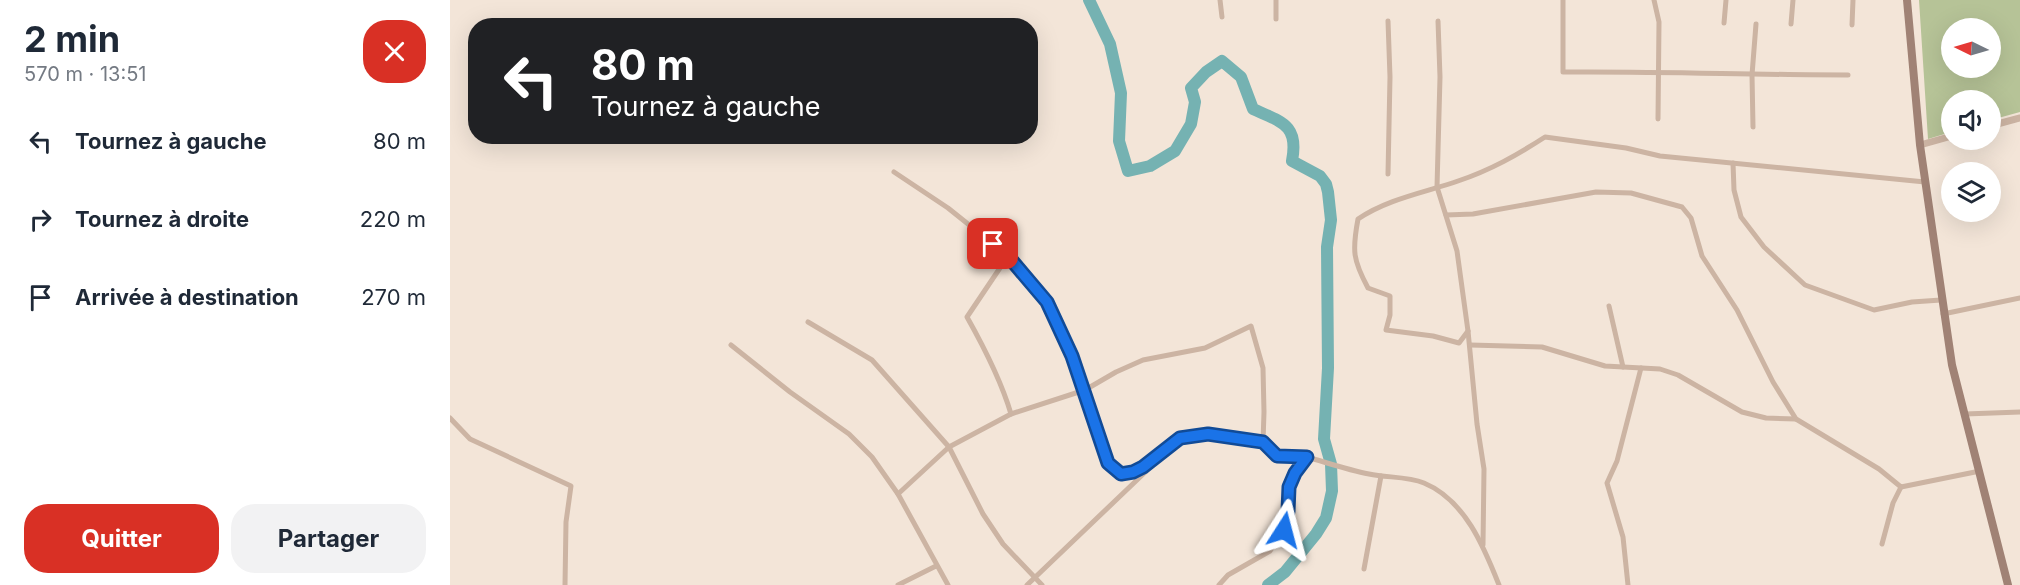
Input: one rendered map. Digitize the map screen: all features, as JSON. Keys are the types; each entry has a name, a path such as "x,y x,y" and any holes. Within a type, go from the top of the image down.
{"main road":[{"path":"1907,0 1920,145 1943,314 1952,365 2008,585"}],"street":[{"path":"1220,0 1222,17"},
{"path":"1276,0 1276,19"},
{"path":"1563,0 1563,72 1658,71 1752,75 1848,75"},
{"path":"1654,0 1659,22 1658,120"},
{"path":"1724,23 1726,0"},
{"path":"1791,24 1793,0"},
{"path":"1852,25 1853,0"},
{"path":"1388,21 1390,77 1388,174"},
{"path":"1438,21 1440,77 1437,187 1457,251 1470,345 1477,424 1484,469 1483,545"},
{"path":"1753,127 1752,75 1756,24"},
{"path":"2001,123 2020,118"},
{"path":"1468,331 1459,343 1433,336 1386,330 1390,315 1390,296 1368,288 1356,266 1354,240 1358,219 1508,161 1545,137 1626,148 1660,156 1925,182"},
{"path":"1920,145 1941,139"},
{"path":"1733,163 1734,190 1741,217 1764,246 1805,285 1874,310 1912,302 1941,300"},
{"path":"894,172 948,208 1008,256 1047,302 1072,356 1108,463 1121,474 1143,467 1180,438 1208,434 1263,442 1277,456 1307,457 1356,471 1424,483 1456,506 1483,545 1499,585"},
{"path":"1446,215 1473,214 1612,191 1631,193 1682,207 1691,218 1702,256 1737,310 1773,382 1796,419 1879,470 1901,487 1980,471"},
{"path":"1008,256 967,317 990,358 1011,414"},
{"path":"1943,314 2020,298"},
{"path":"1608,306 1623,367"},
{"path":"808,322 872,360 949,447 983,514 1003,544 1042,585"},
{"path":"898,494 949,447 1011,414 1084,390 1143,360 1205,348 1251,326 1263,368 1263,442"},
{"path":"731,345 790,392 849,434 872,458 898,494 948,585"},
{"path":"1470,345 1542,347 1592,363 1670,372 1742,412 1766,418 1796,419"},
{"path":"1628,585 1623,537 1607,483 1617,461 1641,368"},
{"path":"1965,414 2020,412"},
{"path":"450,418 470,439 571,486 566,522 565,585"},
{"path":"1027,585 1180,438"},
{"path":"1219,585 1228,575 1270,551 1284,530 1289,487 1295,473 1307,457"},
{"path":"1364,569 1381,476"},
{"path":"1882,544 1893,503 1901,487"},
{"path":"897,585 936,566"}],"green space":[{"path":"1919,0 2020,0 2020,112 2001,117 2001,90 1941,90 1941,135 1928,139"}],"waterway":[{"path":"1089,0 1110,44 1121,93 1119,141 1128,171 1150,166 1175,151 1191,124 1195,102 1191,88 1206,72 1222,61 1241,77 1253,109 1286,126 1293,140 1292,161 1320,176 1326,184 1331,220 1327,247 1328,368 1324,439 1331,464 1332,491 1326,518 1316,534 1285,572 1268,585"}],"route":[{"path":"993,244 1008,256 1047,302 1072,356 1108,463 1114,470 1121,474 1133,472 1143,467 1180,438 1208,434 1263,442 1277,456 1307,457 1295,473 1289,487 1284,530"}]}
